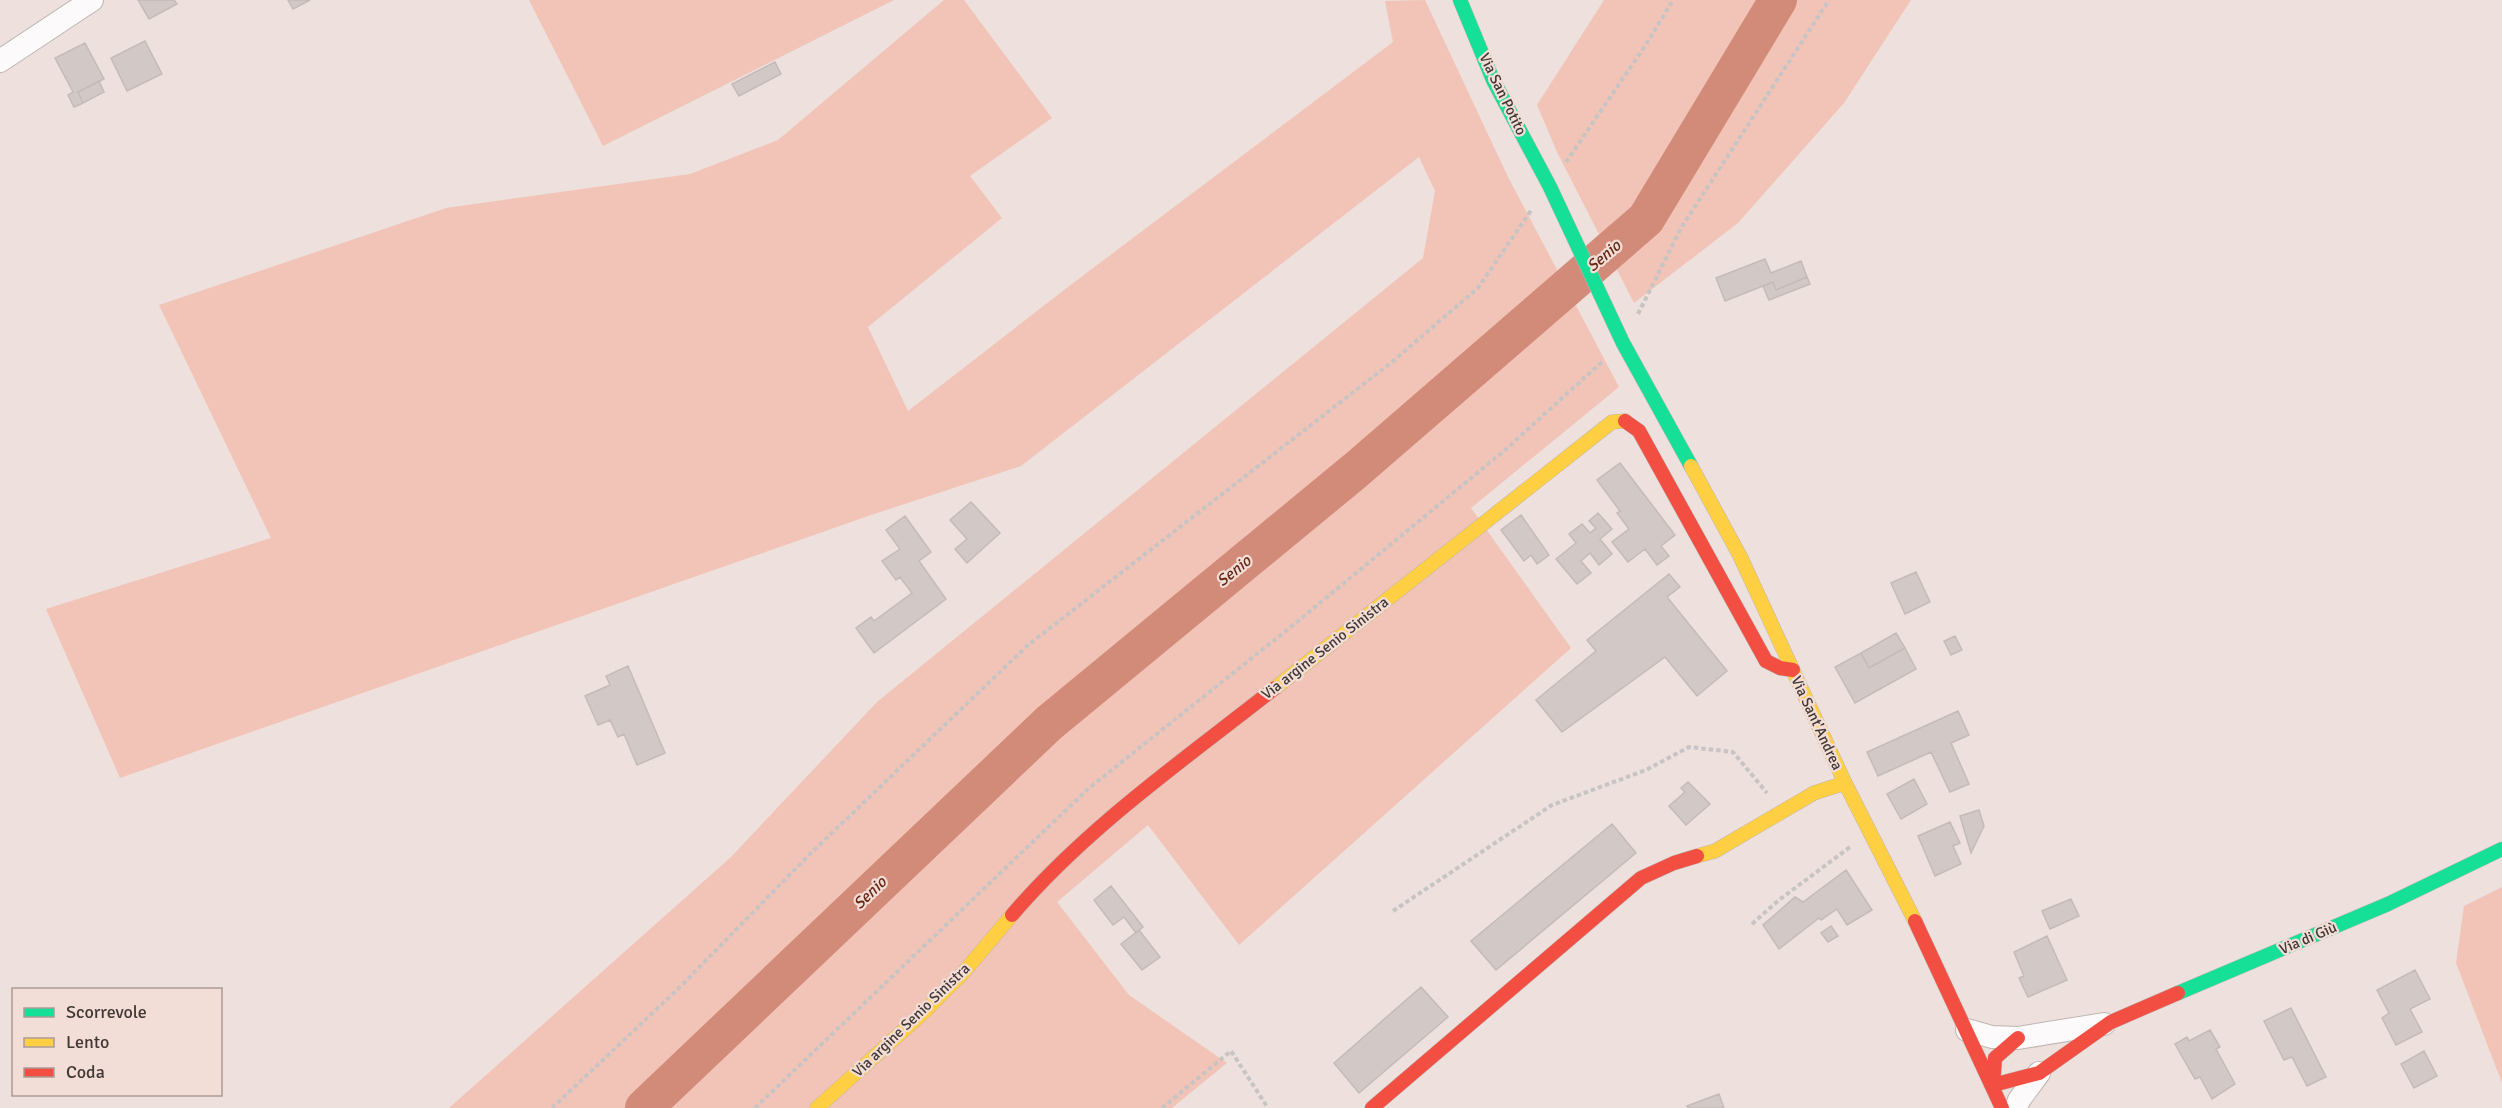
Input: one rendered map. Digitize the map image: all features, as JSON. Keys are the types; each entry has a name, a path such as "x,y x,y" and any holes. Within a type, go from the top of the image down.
{"street":[{"path":"0,61 92,0"},
{"name":"Via San Potito","path":"1460,0 1493,80 1550,187 1623,343"},
{"name":"Via Sant'Andrea","path":"1623,343 1740,556 1845,783 1967,1030 2002,1108"},
{"name":"Via argine Senio Sinistra","path":"817,1108 924,1012 963,973 1037,886 1071,853 1172,769 1612,422 1621,420 1632,423 1639,431 1766,661 1780,668 1792,670"},
{"path":"1372,1108 1641,878 1674,863 1715,851 1814,793 1845,783"},
{"name":"Via di Giù","path":"2016,1108 2019,1100 2039,1073 2111,1022 2388,904 2502,849"},
{"name":"Via di Giù","path":"1967,1030 1992,1037 2018,1038 2111,1022"},
{"path":"1993,1085 1995,1058 2018,1038"},
{"name":"Via di Giù","path":"1993,1085 2039,1073"}],"path":[{"path":"552,1108 679,988 810,854 1027,646 1392,362 1478,288 1646,46 1673,0"},
{"path":"755,1108 1088,789 1292,626 1505,450 1623,343 1681,228 1829,0"},
{"path":"1393,911 1552,805 1646,770 1689,747 1733,752 1783,812"},
{"path":"1752,924 1820,868 1872,835"},
{"path":"1162,1108 1231,1051 1268,1108"}],"shaded area":[{"path":"529,0 894,0 603,146"},
{"path":"944,0 964,0 1052,118 970,176 1002,218 868,327 908,411 1064,290 1393,42 1385,1 1425,0 1508,177 1619,387 1471,508 1571,648 1239,945 1148,825 1057,902 1129,995 1227,1063 1172,1108 449,1108 731,857 877,702 1423,258 1435,191 1419,157 1021,466 871,515 120,778 46,609 271,538 159,305 446,208 690,174 778,140"},
{"path":"1604,0 1911,0 1844,103 1738,223 1634,303 1557,152 1537,105"},
{"path":"2502,887 2502,1083 2456,963 2464,906"}],"building":[{"path":"138,0 174,0 177,4 149,19"},
{"path":"288,0 310,0 293,9"},
{"path":"145,41 162,74 127,91 111,58"},
{"path":"85,43 104,79 78,92 83,103 74,107 68,95 73,92 55,58"},
{"path":"775,62 781,74 739,96 732,84"},
{"path":"99,81 104,92 83,103 78,92"},
{"path":"1765,259 1771,273 1801,261 1807,277 1776,290 1773,282 1725,301 1716,278"},
{"path":"1807,277 1810,284 1769,300 1763,286 1773,282 1776,290"},
{"path":"1620,463 1675,535 1661,546 1669,556 1657,565 1645,549 1628,562 1612,542 1629,529 1617,513 1620,511 1597,480"},
{"path":"971,502 1000,533 967,563 955,549 967,539 950,520"},
{"path":"1598,513 1612,529 1600,539 1612,554 1599,565 1590,553 1581,561 1591,573 1577,584 1556,559 1576,543 1569,534 1582,524 1590,533 1596,528 1589,521"},
{"path":"1521,515 1549,555 1537,564 1531,555 1524,561 1501,530"},
{"path":"905,516 931,552 919,561 946,599 874,653 856,628 871,617 874,621 912,593 900,577 896,580 882,561 900,549 886,530"},
{"path":"1916,572 1930,602 1905,614 1891,583"},
{"path":"1669,574 1680,587 1667,597 1727,671 1697,696 1665,657 1562,732 1536,700 1596,651 1587,640"},
{"path":"1896,633 1905,648 1869,668 1861,653"},
{"path":"1955,636 1962,650 1951,655 1944,641"},
{"path":"1905,648 1916,669 1855,703 1835,667 1861,653 1869,668"},
{"path":"628,666 665,753 637,765 624,734 618,737 610,720 598,725 585,696 610,685 606,676"},
{"path":"1958,711 1969,735 1951,743 1969,784 1950,792 1931,752 1878,776 1867,752"},
{"path":"1914,779 1927,804 1901,819 1887,794"},
{"path":"1688,782 1710,804 1686,825 1669,806 1685,792 1681,788"},
{"path":"1979,810 1984,826 1971,853 1960,816"},
{"path":"1950,822 1960,843 1953,846 1961,864 1935,876 1918,836"},
{"path":"1612,824 1636,853 1496,970 1471,941"},
{"path":"1846,870 1872,910 1847,925 1837,909 1821,920 1819,918 1779,949 1763,925 1795,897 1803,902"},
{"path":"1111,886 1143,927 1136,933 1124,917 1113,925 1094,900"},
{"path":"2071,899 2079,916 2050,929 2042,911"},
{"path":"1831,926 1838,936 1828,942 1821,933"},
{"path":"1139,930 1160,957 1142,970 1121,944"},
{"path":"2047,936 2067,980 2028,997 2019,978 2024,976 2014,952"},
{"path":"2415,970 2430,999 2410,1009 2422,1032 2396,1045 2382,1018 2389,1013 2377,990"},
{"path":"1421,987 1448,1017 1359,1093 1334,1063"},
{"path":"2291,1008 2326,1077 2307,1086 2292,1057 2284,1060 2264,1021"},
{"path":"2210,1030 2220,1047 2216,1049 2235,1084 2212,1099 2200,1077 2195,1079 2175,1044 2187,1037 2189,1041"},
{"path":"2424,1051 2437,1076 2414,1088 2401,1064"},
{"path":"1719,1094 1724,1108 1688,1108 1687,1106"}],"waterway":[{"name":"Senio","path":"644,1108 1049,723 1356,470 1646,219 1778,0"}],"traffic: fast":[{"path":"1460,0 1493,80 1550,187 1623,343 1691,466"},
{"path":"2178,993 2388,904 2502,849"}],"traffic: slow":[{"path":"1275,688 1612,422 1625,421"},
{"path":"1691,466 1740,556 1845,783 1915,921"},
{"path":"1697,856 1715,851 1814,793 1845,783"},
{"path":"817,1108 924,1012 963,973 1012,915"}],"traffic: jam":[{"path":"1625,421 1639,431 1766,661 1780,668 1793,670"},
{"path":"1012,915 1041,883 1104,823 1275,688"},
{"path":"1372,1108 1641,878 1674,863 1697,856"},
{"path":"1915,921 2002,1108"},
{"path":"2018,1038 1995,1058 1993,1085 2039,1073 2111,1022 2178,993"}]}
